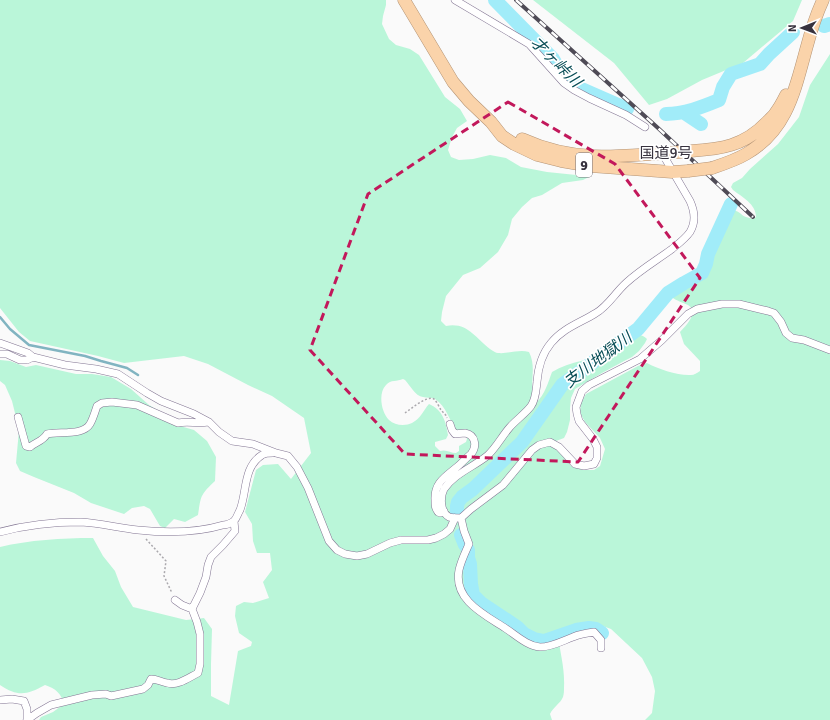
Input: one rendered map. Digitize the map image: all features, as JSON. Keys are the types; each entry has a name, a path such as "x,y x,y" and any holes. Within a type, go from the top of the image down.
{"highway":[{"name":"国道9号","path":"404,0 453,82 469,101 491,122 502,136 514,144 538,155 561,161 590,166 672,172 712,168 737,159 767,139 776,129 784,117 791,101 818,11 823,0"},
{"name":"国道9号","path":"491,122 507,132 529,142 559,152 593,156 711,150 733,145 742,141 761,128 776,113 801,68"}],"street":[{"path":"455,0 529,44 564,83 574,90 626,115 645,127"},
{"path":"601,648 601,640 594,632 583,633 550,646 534,646 522,640 470,604 460,589 458,571 469,544 458,518 446,514 441,501 446,487 456,477 488,455 508,429 531,406 535,396 540,361 550,343 567,328 596,314 605,307 625,284 689,234 694,222 695,215 693,207 672,172 666,153"},
{"path":"0,354 7,354 20,360 33,358 118,374 161,401 194,414 208,422 232,441 253,444 288,456 297,467 308,488 329,541 337,550 345,554 358,556 367,554 390,543 401,540 428,540 444,534 450,529 458,518 503,485 532,450 539,445 550,442 559,447 575,464 584,466 594,464 597,458 598,447 579,421 577,414 576,407 582,391 589,385 640,359 688,314 697,309 722,304 739,304 768,311 774,313 781,322 786,333 792,338 804,340 830,350"},
{"path":"0,343 28,353 33,358"},
{"path":"18,417 26,446 30,447 45,438 47,434 81,431 89,426 97,406 112,402 137,405 178,423 208,422"},
{"path":"444,511 440,513 436,509 434,496 436,488 439,483 474,451 475,447 474,439 472,437 466,433 455,434 450,424"},
{"path":"192,609 206,577 211,557 235,531 234,521 243,503 248,472 254,462 263,454 276,453"},
{"path":"0,532 49,524 82,522 138,530 179,532 208,529 234,521"},
{"path":"27,720 50,705 92,695 106,694 111,696 143,689 148,685 151,679 176,684 198,673 200,664 200,634 197,622 192,609 175,600"},
{"path":"0,700 12,699 24,702 27,709 27,720"}],"path":[{"path":"405,413 427,399 433,399 446,415 450,424"},
{"path":"138,530 166,561 164,576 175,600"}],"highlighted area":[{"path":"508,102 615,164 700,278 578,462 405,454 310,350 368,194"}],"green space":[{"path":"0,0 386,0 382,24 389,39 396,45 410,49 419,55 445,97 460,109 467,121 457,128 452,137 448,150 451,157 459,160 473,159 490,155 506,158 521,167 589,177 583,180 562,183 542,195 532,198 522,207 512,219 508,235 498,252 480,268 463,275 446,296 441,321 446,326 454,325 466,329 496,353 521,351 529,352 533,365 532,390 536,403 544,392 552,372 566,365 613,350 634,336 643,336 647,339 639,351 632,357 575,389 571,398 570,420 567,432 564,438 556,441 550,441 571,466 583,470 594,470 600,466 605,449 600,438 585,422 580,413 581,403 586,394 638,366 647,363 663,370 686,375 696,374 700,371 700,361 684,344 680,332 692,315 691,308 670,295 706,272 710,254 730,212 737,211 746,217 753,219 756,217 754,208 731,187 733,183 742,178 778,144 799,117 810,85 830,54 830,720 645,720 652,713 655,691 652,677 642,658 611,629 589,623 561,631 558,635 564,674 564,692 562,699 550,714 552,720 39,720 41,717 53,712 64,704 58,692 45,685 28,693 17,693 0,685 0,547 46,540 93,538 103,556 115,571 121,587 133,607 186,620 204,618 212,629 211,696 229,705 238,651 251,646 252,642 239,633 235,616 236,606 244,602 253,603 269,598 263,582 272,570 270,553 257,553 253,541 252,524 245,512 256,470 263,465 278,464 291,479 311,453 304,418 272,396 208,364 184,356 124,363 30,341 19,332 0,308","holes":["403,379 418,395 434,398 439,402 456,431 466,436 466,442 459,446 459,451 456,453 445,450 440,451 435,446 435,442 446,439 448,435 445,421 441,413 429,404 418,419 410,424 400,425 391,422 386,417 382,408 381,397 384,388 390,382"]},
{"path":"533,0 802,0 793,21 743,63 702,80 667,99 649,105 614,63"},
{"path":"0,360 10,361 26,367 36,365 76,374 92,374 111,377 131,389 149,405 162,413 173,424 194,430 207,441 216,457 215,481 202,496 198,515 185,522 174,519 165,528 160,526 150,509 144,506 132,508 124,514 91,503 74,493 20,471 16,463 19,430 12,401 5,385 0,381"}],"waterway":[{"name":"才ヶ峠川","path":"495,0 553,59 567,78 579,88 627,109"},
{"name":"才ヶ峠川","path":"824,26 830,24"},
{"name":"才ヶ峠川","path":"666,114 673,114 700,108 719,100 723,87 731,74 760,64 793,32"},
{"name":"支川地獄川","path":"683,112 701,124"},
{"name":"支川地獄川","path":"457,512 458,502 462,497 473,489 522,442 562,385 638,329 668,293 702,273 708,254 731,204"},
{"path":"0,317 10,329 29,345 85,356 127,368 138,375"},
{"name":"支川地獄川","path":"461,535 465,545"},
{"name":"支川地獄川","path":"468,550 473,595 481,603 517,627 524,634 534,639 544,641 576,630 589,628 596,629 602,633"}],"railway":[{"path":"516,0 658,128 753,217"}]}
